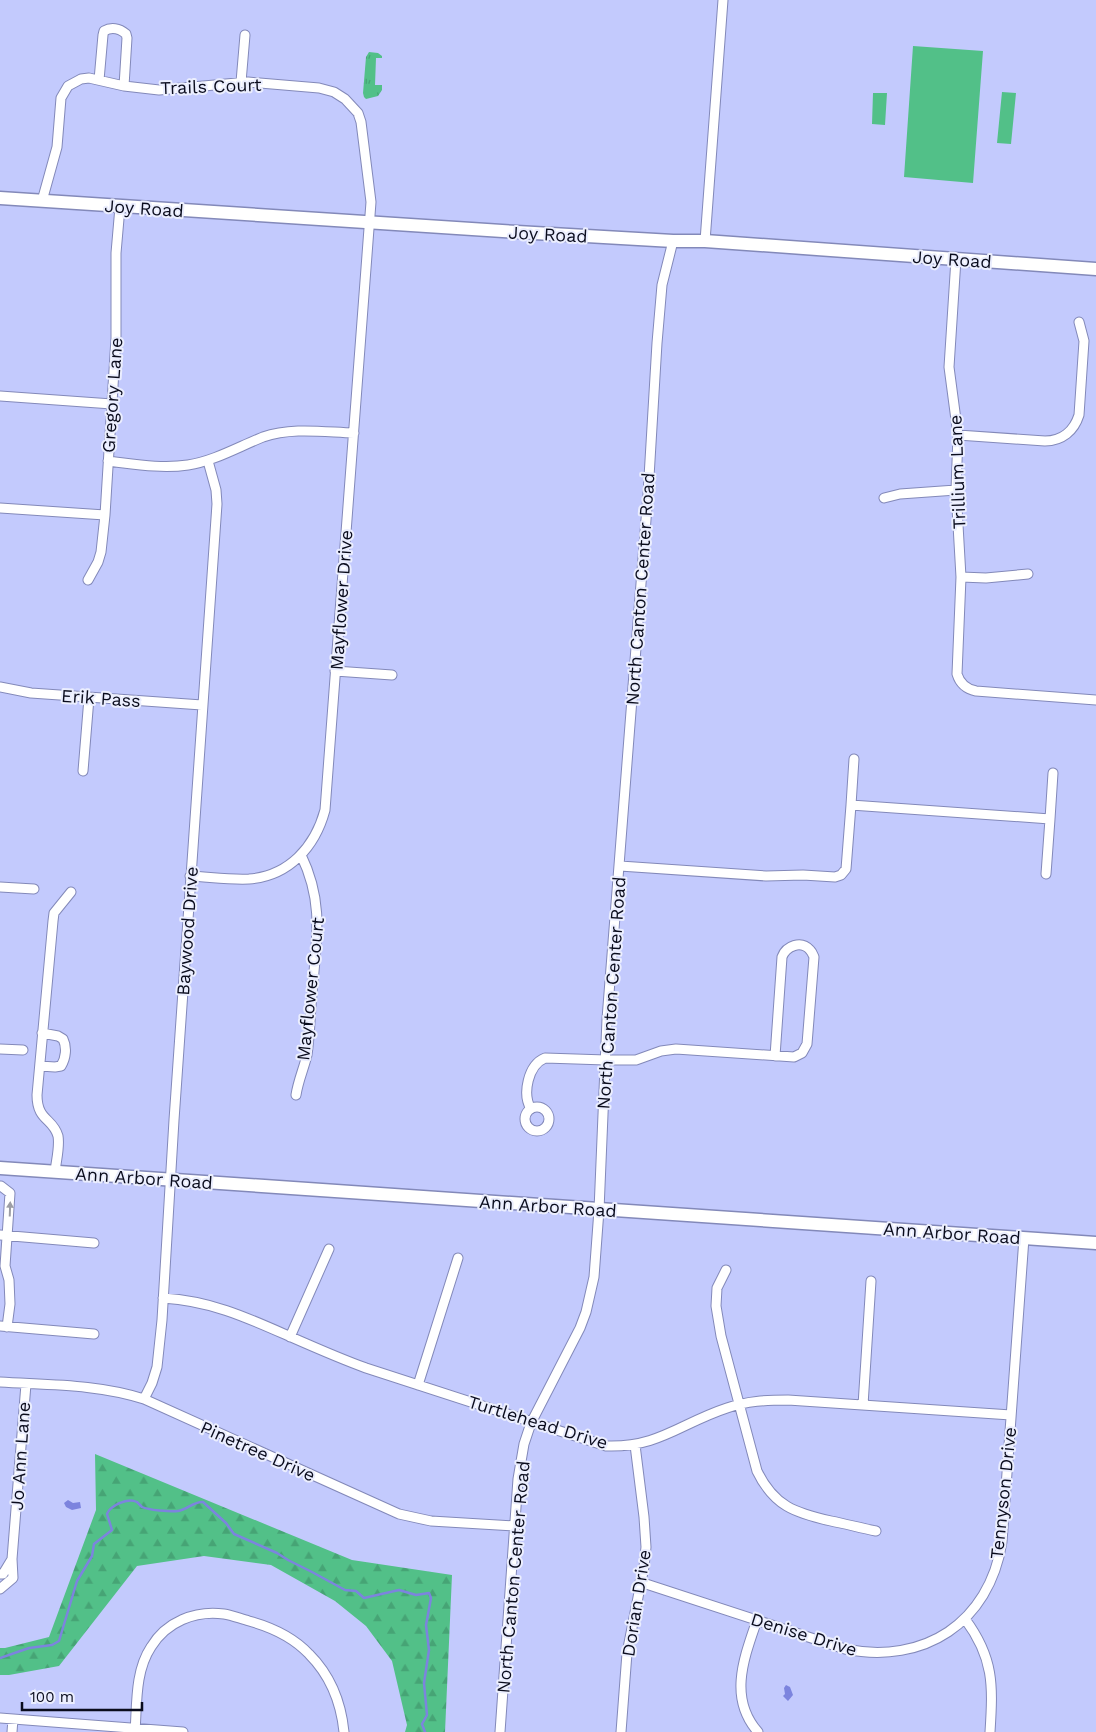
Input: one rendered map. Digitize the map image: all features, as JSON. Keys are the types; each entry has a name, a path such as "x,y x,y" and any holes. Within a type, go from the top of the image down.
{"street":[{"path":"705,241 723,0"},
{"path":"99,80 104,32 108,29 116,29 126,34 127,38 124,86"},
{"path":"241,82 245,35"},
{"name":"Trails Court","path":"42,201 57,146 62,93 68,86 81,79 99,80 124,86 159,90 241,82 326,89 340,95 352,104 358,114 363,135 370,202 368,222"},
{"name":"Joy Road","path":"0,198 672,241 705,241 1096,269"},
{"name":"Gregory Lane","path":"88,580 101,552 105,515 116,338 116,253 120,207"},
{"name":"Mayflower Drive","path":"190,876 258,878 282,869 301,855 316,835 325,810 368,222"},
{"name":"North Canton Center Road","path":"500,1732 520,1466 524,1444 531,1422 574,1340 586,1312 594,1277 599,1210 607,1019 648,494 657,343 662,285 672,241"},
{"name":"Trillium Lane","path":"956,259 949,366 958,435 956,490 962,577 956,670 959,680 967,688 976,691 1096,700"},
{"path":"958,435 1045,442 1056,440 1068,433 1079,416 1084,341 1080,322"},
{"path":"0,396 112,404"},
{"path":"108,462 175,467 208,461 263,437 283,432 306,430 354,434"},
{"name":"Baywood Drive","path":"144,1399 157,1367 163,1298 190,876 217,504 215,484 208,461"},
{"path":"884,498 900,494 956,490"},
{"path":"0,508 105,515"},
{"path":"962,577 986,578 1028,574"},
{"path":"335,671 392,675"},
{"name":"Erik Pass","path":"0,687 23,692 89,698 202,705"},
{"path":"83,771 89,698"},
{"path":"620,866 766,876 838,876 845,872 846,869 854,759"},
{"path":"1046,874 1053,774"},
{"path":"850,805 1050,819"},
{"name":"Mayflower Court","path":"296,1095 306,1055 318,916 313,884 301,855"},
{"path":"0,887 34,889"},
{"path":"55,1172 58,1137 39,1111 37,1105 54,913 71,892"},
{"path":"531,1109 526,1101 528,1085 534,1066 540,1060 551,1057 636,1060 662,1051 676,1049 775,1056 797,1056 805,1050 807,1044 814,958 810,949 802,946 794,945 790,947 782,957 775,1056"},
{"path":"40,1066 61,1066 64,1061 65,1052 63,1039 58,1036 42,1034"},
{"path":"0,1049 23,1050"},
{"path":"2,1168 0,1186 10,1193 4,1236 3,1266 9,1280 10,1304 4,1327 94,1334"},
{"name":"Ann Arbor Road","path":"2,1168 1096,1243"},
{"path":"4,1236 94,1243"},
{"name":"Tennyson Drive","path":"965,1619 987,1589 999,1558 1024,1238"},
{"path":"290,1337 328,1249"},
{"path":"418,1385 458,1258"},
{"path":"726,1270 717,1288 716,1306 721,1336 757,1470 762,1482 776,1499 788,1508 805,1515 876,1531"},
{"path":"863,1405 871,1281"},
{"name":"Turtlehead Drive","path":"163,1298 192,1301 223,1308 332,1355 598,1444 614,1446 635,1445 660,1438 739,1404 759,1400 788,1400 1011,1415"},
{"name":"Pinetree Drive","path":"0,1382 125,1393 144,1399 399,1514 430,1521 515,1526"},
{"name":"Jo Ann Lane","path":"0,1589 13,1578 12,1559 26,1384"},
{"name":"Dorian Drive","path":"621,1732 627,1652 645,1559 646,1534 635,1445"},
{"path":"0,1574 3,1574 12,1559"},
{"name":"Denise Drive","path":"640,1582 845,1649 879,1653 902,1650 929,1643 965,1619"},
{"path":"135,1730 139,1681 145,1658 151,1646 179,1621 191,1616 212,1613 225,1614 268,1627 284,1634 309,1653 320,1666 335,1692 343,1719 344,1732"},
{"path":"965,1619 978,1640 988,1664 992,1690 990,1732"},
{"path":"757,1620 744,1660 740,1689 744,1710 758,1732"},
{"path":"0,1718 135,1730 183,1732"},
{"path":"12,1732 13,1719"}],"green space":[{"path":"913,46 983,51 973,183 904,177"},
{"path":"369,52 378,53 382,56 382,58 376,58 375,85 382,85 382,90 378,96 366,99 363,93 366,57"},
{"path":"1002,92 1016,93 1011,144 997,143"},
{"path":"873,93 887,93 885,125 872,124"},
{"path":"95,1454 352,1560 452,1575 445,1732 405,1732 407,1725 392,1661 366,1626 335,1601 271,1565 204,1556 137,1566 59,1666 0,1675 0,1648 49,1637 96,1510"}],"water":[{"path":"68,1500 73,1503 80,1502 81,1508 72,1510 66,1507 64,1503"},
{"path":"786,1685 790,1687 793,1695 788,1701 783,1696"}],"waterway":[{"path":"0,1658 29,1648 52,1645 59,1641 77,1581 92,1556 94,1544 112,1530 107,1514 112,1508 124,1501 133,1501 145,1508 175,1511 203,1502 226,1523 234,1534 277,1553 345,1590 356,1591 364,1598 399,1590 416,1595 429,1593 431,1598 426,1625 429,1650 424,1683 427,1715 422,1724 425,1732"}]}
